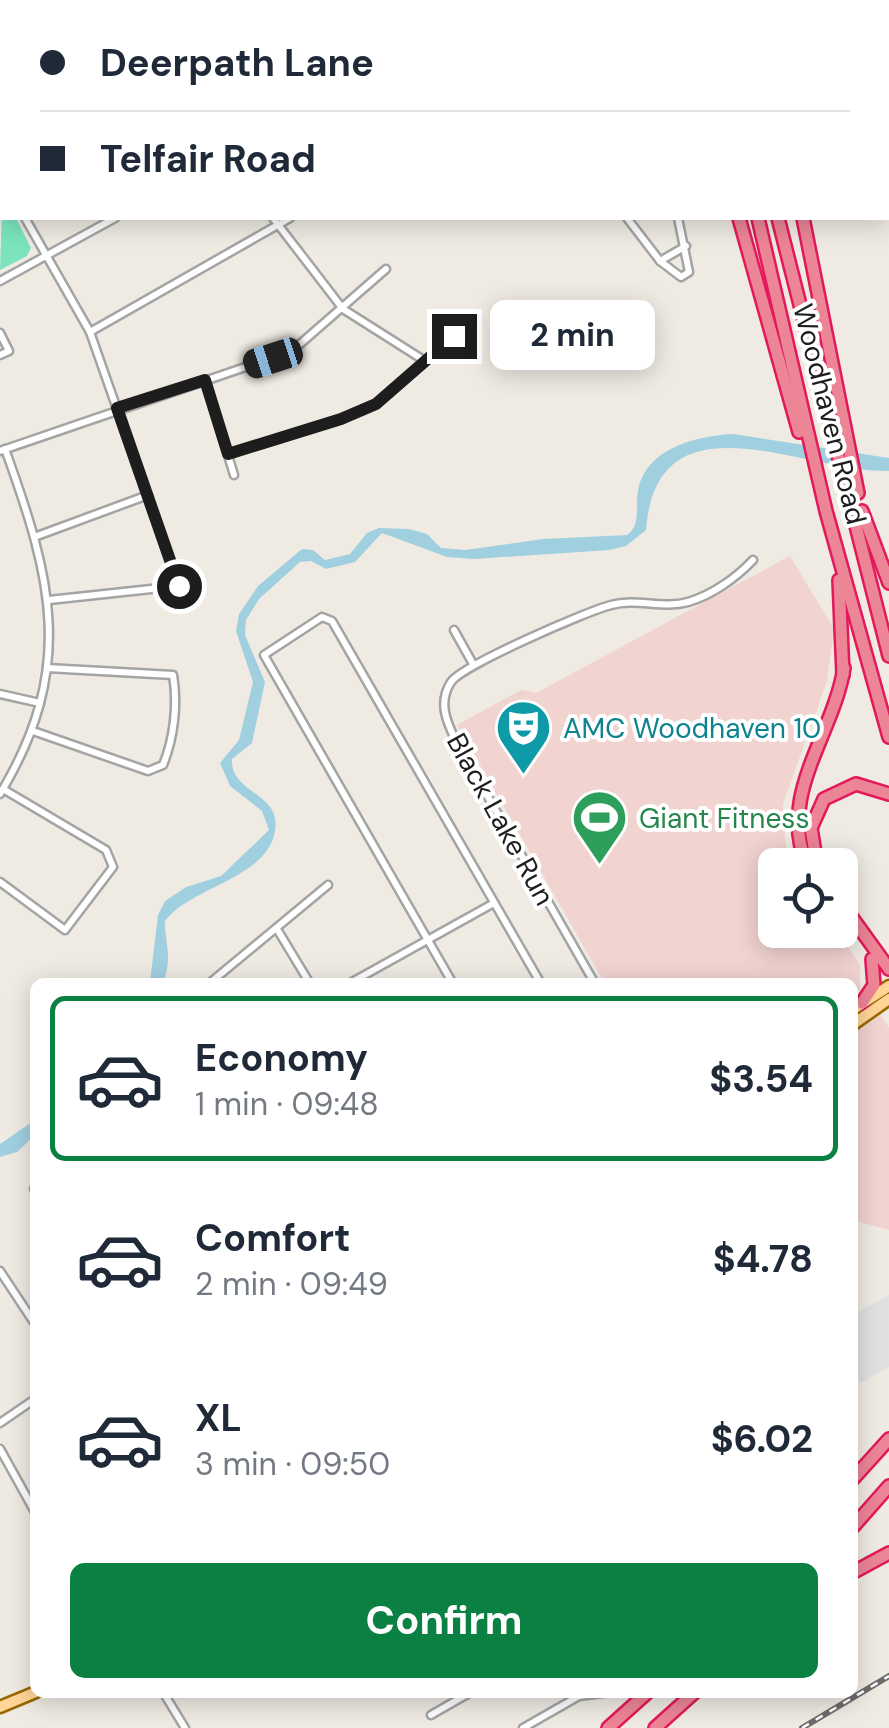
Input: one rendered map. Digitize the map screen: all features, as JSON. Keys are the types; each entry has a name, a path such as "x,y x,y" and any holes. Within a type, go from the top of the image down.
{"highway":[{"path":"739,220 805,441"},
{"name":"Woodhaven Road","path":"758,220 811,465 889,737"},
{"name":"Woodhaven Road","path":"782,220 800,300 848,470 889,656"},
{"path":"803,220 842,448"},
{"path":"811,465 839,576 843,675"},
{"path":"848,470 889,583"},
{"path":"853,504 889,595"},
{"path":"801,848 798,803 843,675 846,598 826,511"},
{"path":"813,848 810,828 824,799 856,784 889,794"},
{"path":"858,926 883,962 889,983"},
{"path":"858,934 883,962"},
{"path":"858,1006 874,985 883,962"},
{"path":"858,1473 889,1437"},
{"path":"858,1521 889,1486"},
{"path":"858,1570 889,1554"},
{"path":"608,1728 641,1698"},
{"path":"655,1728 688,1698"}],"main road":[{"path":"858,1006 889,983"},
{"path":"858,1021 889,999"},
{"path":"0,1707 30,1694"}],"street":[{"path":"26,220 90,332 179,586 49,600"},
{"path":"0,281 111,220"},
{"path":"628,220 673,275 686,275 690,263 679,220"},
{"path":"90,332 276,221 343,309 425,361"},
{"path":"660,262 686,246"},
{"path":"0,882 65,930 74,924 113,868 106,850 2,792 33,731 47,668 49,600 37,536 3,450 292,351 386,269"},
{"path":"0,333 9,352 0,355"},
{"path":"228,454 359,412 454,336"},
{"path":"205,380 234,475"},
{"path":"37,536 148,495"},
{"path":"454,630 473,664 610,605 690,602 739,575 753,560"},
{"path":"450,978 264,655 322,617 332,621 538,978"},
{"name":"Black Lake Run","path":"473,664 452,679 446,693 447,722 592,978"},
{"path":"33,731 156,771 168,753 173,678 164,672 47,668"},
{"path":"0,694 40,702"},
{"path":"217,978 328,884"},
{"path":"359,978 494,902"},
{"path":"277,929 307,978"},
{"path":"0,1271 30,1316"},
{"path":"0,1423 30,1402"},
{"path":"0,1449 30,1503"},
{"path":"167,1698 185,1728"},
{"path":"431,1715 460,1698"},
{"path":"522,1728 575,1698"}],"shaded area":[{"path":"790,556 834,629 827,681 783,804 786,848 758,848 758,948 849,948 860,965 860,990 858,978 602,978 457,725 521,690 536,693"},
{"path":"879,1012 889,1028 889,1230 858,1222 858,1028"},
{"path":"889,1295 889,1367 861,1383 858,1379 858,1312"}],"green space":[{"path":"2,220 17,220 31,248 27,256 0,270"}],"water":[{"path":"733,434 889,458 889,471 740,448 705,450 677,462 656,487 646,530 626,546 474,559 447,557 382,533 355,562 326,569 311,561 300,562 259,599 246,620 245,635 265,682 252,743 232,759 239,780 271,808 275,831 258,861 192,899 165,921 166,974 164,978 150,978 158,915 165,901 186,887 221,876 269,830 262,811 230,786 220,763 239,740 253,682 236,631 239,614 258,586 302,549 313,550 325,560 350,554 367,533 379,528 409,529 427,534 441,548 465,550 543,539 627,535 634,526 638,491 651,464 675,447"},
{"path":"30,1123 30,1140 17,1152 0,1157 0,1144"}],"railway":[{"path":"858,1695 889,1676"},
{"path":"802,1728 852,1698"}],"place":[{"name":"AMC Woodhaven 10","path":"524,777"},
{"name":"Giant Fitness","path":"600,867"}],"route":[{"path":"179,586 117,408 205,380 228,454 341,419 376,404 454,336"}]}
